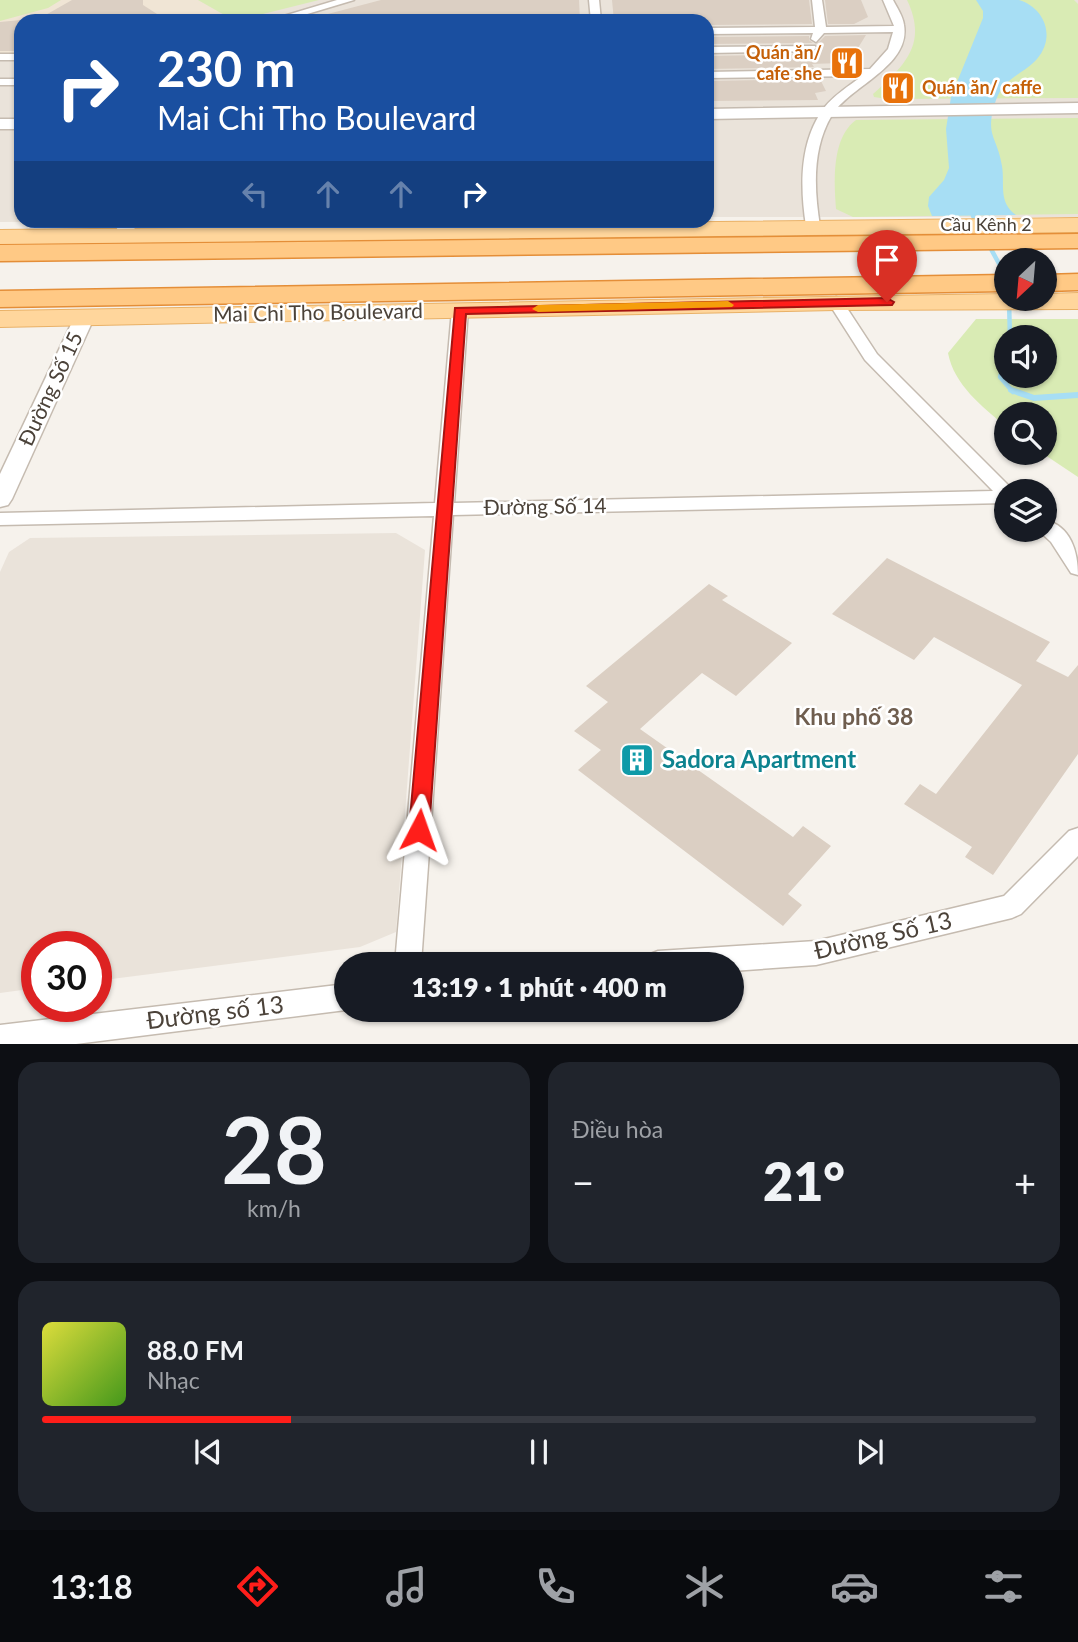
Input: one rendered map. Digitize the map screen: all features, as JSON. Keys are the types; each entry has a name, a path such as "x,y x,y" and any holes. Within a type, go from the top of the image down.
{"highway":[{"name":"Cầu Kênh 2","path":"856,235 1078,241"},
{"path":"7,248 108,266 208,251 856,235"},
{"name":"Mai Chi Tho Boulevard","path":"0,298 108,266 191,296 883,293"},
{"path":"1057,283 1078,282"},
{"path":"883,293 994,284"}],"main road":[{"name":"Cầu Kênh 2","path":"856,235 1078,225"},
{"name":"Mai Chi Tho Boulevard","path":"0,319 108,266 813,226 856,235"},
{"name":"Mai Chi Tho Boulevard","path":"7,248 108,266 460,310 836,302 883,293"},
{"path":"883,293 1078,301"}],"street":[{"path":"303,14 349,0"},
{"path":"781,74 811,48 821,29 817,0"},
{"path":"813,226 809,170 814,146 830,110 892,52 899,29 888,0"},
{"path":"714,31 899,29"},
{"path":"714,50 811,48"},
{"path":"714,75 872,72"},
{"path":"714,114 1078,107"},
{"name":"Đường Số 15","path":"0,499 108,266"},
{"path":"836,302 871,357 994,483"},
{"path":"409,952 460,310"},
{"name":"Đường Số 14","path":"0,519 994,495"},
{"path":"1057,536 1078,568"},
{"name":"Đường Số 13","path":"744,958 816,953 1012,906 1078,839"},
{"name":"Đường số 13","path":"0,1039 334,998"}],"shaded area":[{"path":"0,0 1078,0 1078,217 714,217 714,14 14,14 14,222 0,222"},
{"path":"0,0 198,0 223,14 14,14 14,53 0,53"},
{"path":"396,533 425,550 396,932 360,947 112,979 112,931 21,931 21,990 0,993 0,572 9,552 30,538"}],"green space":[{"path":"0,0 61,0 48,8 14,14 14,17 0,21"},
{"path":"198,0 319,0 263,14 223,14"},
{"path":"907,0 1074,0 1078,4 1078,98 874,97 873,94 895,73 910,53 915,29"},
{"path":"1078,118 1078,214 853,217 836,209 835,174 838,149 848,128 856,120"},
{"path":"976,319 1078,319 1078,477 1057,463 1057,402 994,402 994,416 963,385 951,365 948,353"}],"water":[{"path":"976,0 1019,0 1028,4 1041,16 1047,33 1043,50 1037,59 1009,81 1000,92 991,121 1002,166 1004,199 1016,215 932,216 928,206 929,197 944,180 949,168 946,129 951,97 983,18 983,11"}],"building":[{"path":"72,0 143,0 143,5 157,14 47,14"},
{"path":"381,0 579,0 580,14 328,14"},
{"path":"612,0 809,0 812,24 714,25 714,14 613,14"},
{"path":"825,0 861,0 868,17 854,24 828,24"},
{"path":"14,21 14,51 0,51 0,22"},
{"path":"866,35 850,61 812,64 814,67 714,69 714,56 811,54 817,50 817,44 825,36"},
{"path":"809,36 813,43 714,44 714,37"},
{"path":"820,79 826,91 815,93 818,100 714,101 714,81"},
{"path":"887,558 1050,642 1036,661 1068,677 1078,665 1078,754 993,875 965,857 972,847 904,804 920,784 936,794 1022,685 934,637 914,660 832,614"},
{"name":"Sadora Apartment","path":"709,584 728,596 722,600 792,643 736,696 702,673 640,729 793,837 803,826 831,846 788,894 802,905 783,926 578,770 601,750 574,731 608,702 586,686"}],"waterway":[{"path":"973,216 994,254"},
{"path":"1009,312 1010,325"},
{"path":"1011,390 1034,398 1078,395"}],"slow traffic":[{"path":"538,309 728,305"}],"place":[{"name":"Quán ăn/ cafe she","path":"847,63"},
{"name":"Quán ăn/ caffe","path":"898,88"},
{"name":"Sadora Apartment","path":"637,760"}],"district":[{"name":"Khu phố 38","path":"854,717"}],"route":[{"path":"419,830 460,310 887,302"}]}
